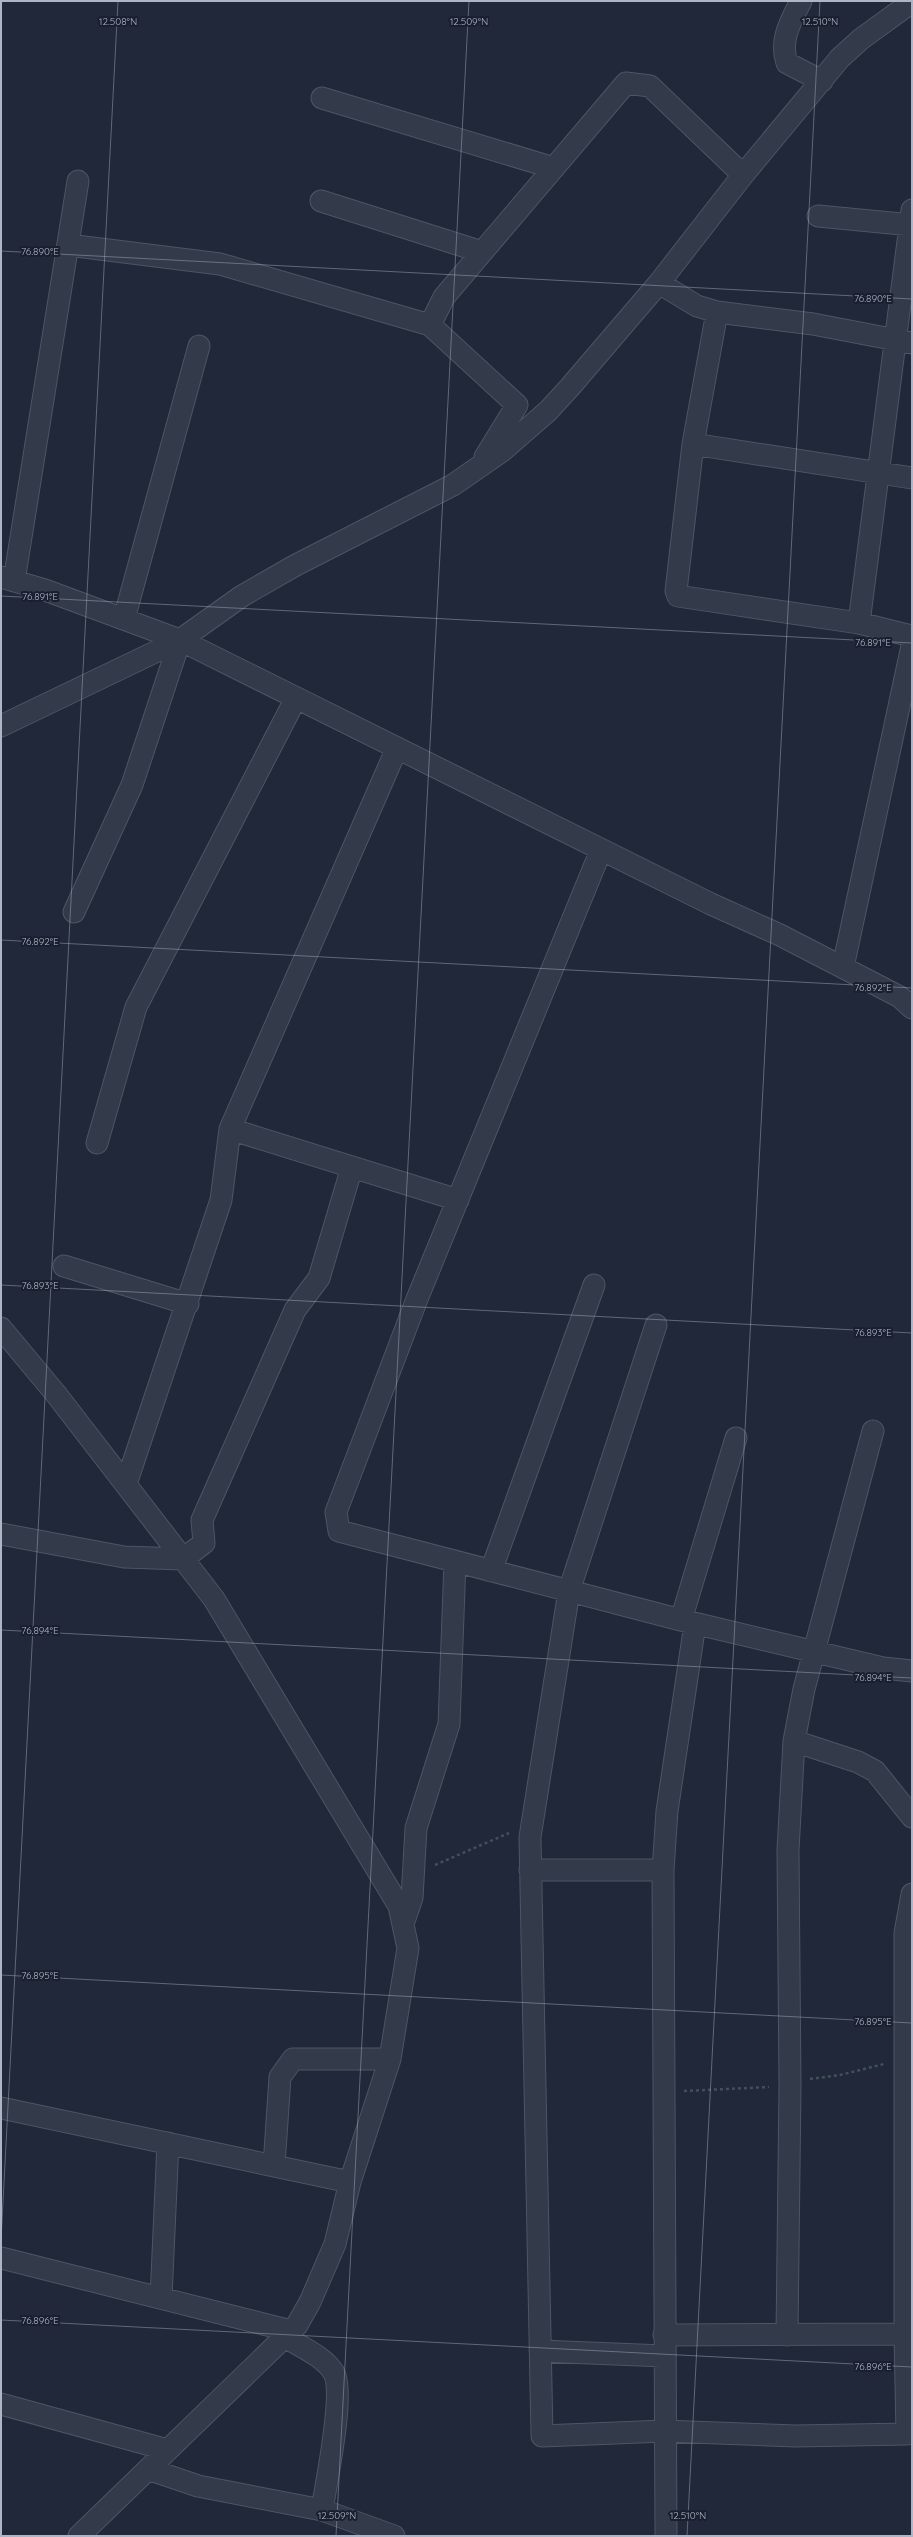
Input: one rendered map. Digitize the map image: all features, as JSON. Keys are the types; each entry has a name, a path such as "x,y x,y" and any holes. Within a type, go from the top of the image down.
{"street":[{"path":"801,1 785,34 783,53 787,63 822,81"},
{"path":"1,726 180,640 242,596 296,565 453,484 502,450 548,411 659,283 743,175 840,58 861,39 912,2"},
{"path":"430,325 444,297 626,83 650,86 743,175"},
{"path":"322,98 554,168"},
{"path":"78,181 68,245 8,579 45,590 180,640 601,850 843,967 900,997 912,1008"},
{"path":"321,201 482,252"},
{"path":"818,216 911,220 904,342 879,474 859,623"},
{"path":"68,245 220,264 430,325 517,405 479,466"},
{"path":"659,283 697,306 716,312 813,324 904,342"},
{"path":"716,312 694,444 676,591 678,596 859,623 912,636"},
{"path":"124,619 199,346"},
{"path":"694,444 912,478"},
{"path":"74,912 132,785 180,640"},
{"path":"843,967 912,646"},
{"path":"97,1143 136,1007 296,698"},
{"path":"126,1484 188,1304 221,1200 230,1129 397,748"},
{"path":"601,850 417,1299 336,1512 339,1531 688,1622 814,1653 883,1668 912,1671"},
{"path":"230,1129 458,1200"},
{"path":"1,1534 124,1557 183,1559 204,1543 202,1520 295,1310 319,1278 352,1167"},
{"path":"64,1266 188,1304"},
{"path":"491,1571 594,1285"},
{"path":"656,1325 569,1591 532,1823 530,1870 542,2436 664,2431 796,2436 907,2434 905,2334 905,1933 912,1894"},
{"path":"1,1328 126,1484 214,1599 399,1906 408,1948 390,2059 350,2182 335,2244 310,2302 297,2325 79,2536"},
{"path":"787,2335 790,2086 788,1850 794,1741 814,1653 873,1431"},
{"path":"666,2536 664,2431 663,1870 667,1811 688,1622 736,1438"},
{"path":"402,1924 412,1898 416,1828 449,1724 455,1561"},
{"path":"794,1741 858,1762 875,1771 912,1817"},
{"path":"530,1870 663,1870"},
{"path":"274,2166 280,2077 293,2059 390,2059"},
{"path":"1,2108 350,2182"},
{"path":"161,2298 168,2143"},
{"path":"1,2258 161,2298 288,2334 328,2364 338,2381 338,2401 322,2510"},
{"path":"664,2335 905,2334"},
{"path":"540,2351 664,2356"},
{"path":"1,2404 168,2450"},
{"path":"148,2469 198,2486 322,2510 394,2536"}],"path":[{"path":"413,1874 532,1823"}]}
